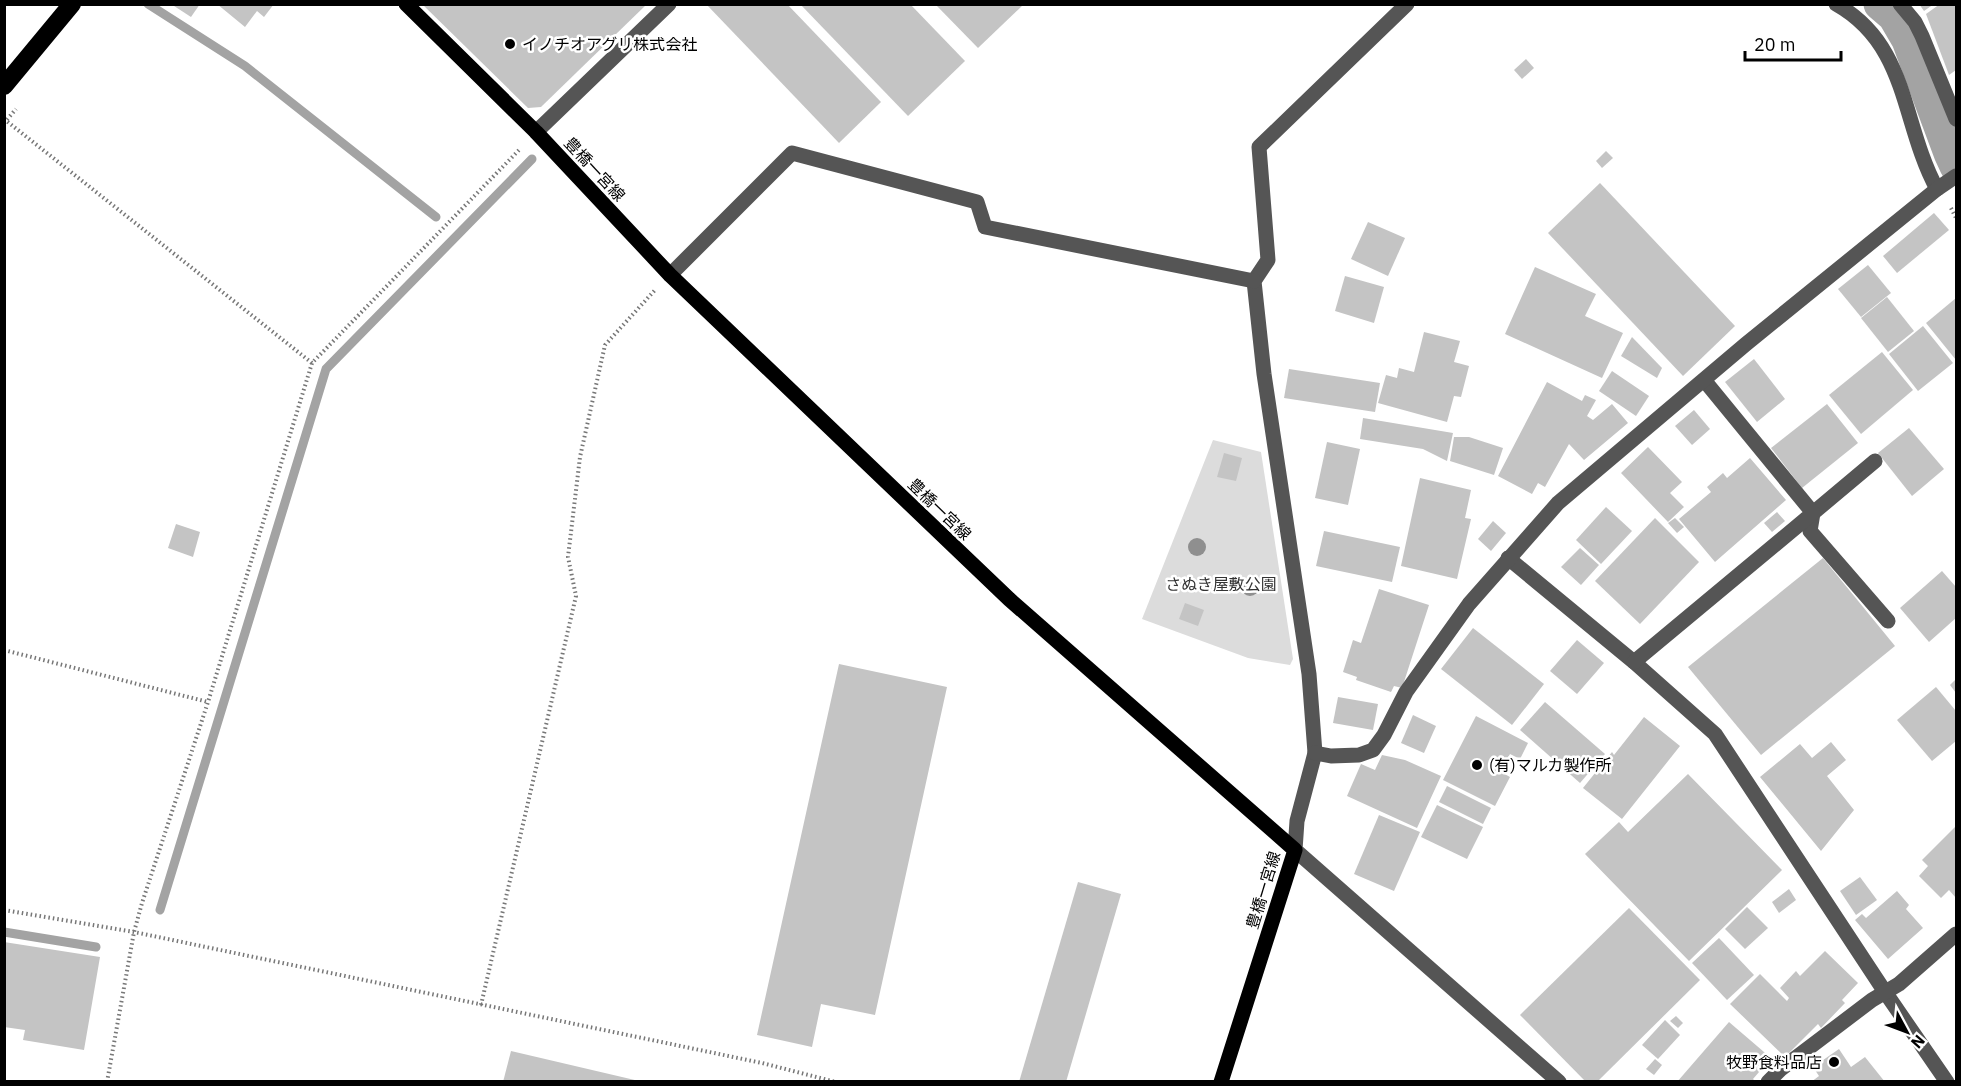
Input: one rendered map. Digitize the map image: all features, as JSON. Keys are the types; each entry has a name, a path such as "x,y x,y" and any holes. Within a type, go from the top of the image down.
{"highway":[{"path":"4,86 72,4"}],"main road":[{"name":"豊橋一宮線","path":"406,4 536,132 670,274 1009,599 1295,850 1221,1082"}],"street":[{"path":"536,132 669,4"},
{"path":"1407,4 1259,147 1268,260 1254,281 1264,374 1309,674 1315,753 1297,821 1295,850 1559,1082"},
{"path":"1836,4 1862,21 1878,39 1891,62 1928,172 1938,189"},
{"path":"1900,4 1919,29 1956,120"},
{"path":"670,274 792,153 977,202 985,227 1254,281"},
{"path":"1315,753 1331,756 1359,755 1373,750 1384,735 1406,692 1469,604 1558,503 1746,344 1956,176"},
{"path":"1704,380 1814,513"},
{"path":"1634,662 1875,461"},
{"path":"1814,513 1810,531 1888,621"},
{"path":"1508,558 1634,662 1715,734 1947,1082"},
{"path":"1768,1082 1872,1000 1899,984 1956,934"}],"path":[{"path":"4,119 312,363"},
{"path":"107,1082 134,932 142,903 312,363 536,132"},
{"path":"481,1005 576,596 568,557 580,457 604,345 670,274"},
{"path":"4,650 207,702"},
{"path":"4,910 134,932 750,1061 836,1082"}],"green space":[{"name":"さぬき屋敷公園","path":"1213,440 1261,452 1293,659 1290,665 1248,658 1142,619"}],"building":[{"path":"171,4 200,4 191,17"},
{"path":"217,4 274,4 264,17 257,11 245,27"},
{"path":"422,4 647,4 541,107 528,108"},
{"path":"706,4 787,4 881,102 839,143"},
{"path":"800,4 910,4 965,61 908,116"},
{"path":"1919,4 1934,4 1924,11"},
{"path":"1940,4 1956,4 1956,70 1949,75 1926,14"},
{"path":"936,5 1023,5 978,48"},
{"path":"1526,59 1534,68 1522,79 1514,70"},
{"path":"1606,151 1613,158 1602,168 1596,161"},
{"path":"1600,183 1735,326 1683,376 1548,233"},
{"path":"1934,213 1949,230 1897,273 1883,256"},
{"path":"1368,222 1405,238 1388,276 1351,259"},
{"path":"1868,265 1891,293 1861,317 1838,289"},
{"path":"1535,267 1596,294 1585,316 1623,333 1602,378 1505,334"},
{"path":"1345,276 1384,287 1374,323 1335,311"},
{"path":"1887,297 1914,331 1888,352 1861,318"},
{"path":"1956,298 1956,360 1926,323"},
{"path":"1923,326 1953,363 1918,391 1889,354"},
{"path":"1424,332 1460,341 1454,362 1469,366 1461,397 1454,396 1447,422 1378,403 1386,375 1397,378 1399,368 1414,372"},
{"path":"1632,337 1662,368 1657,378 1621,356"},
{"path":"1882,352 1913,390 1861,434 1829,395"},
{"path":"1754,359 1785,399 1757,422 1725,382"},
{"path":"1289,369 1380,383 1375,412 1284,398"},
{"path":"1612,371 1649,396 1636,416 1599,391"},
{"path":"1547,382 1582,401 1585,395 1596,400 1587,416 1593,420 1612,404 1628,423 1584,460 1569,444 1545,487 1538,483 1532,494 1498,476"},
{"path":"1827,404 1858,443 1802,488 1771,448"},
{"path":"1694,410 1710,429 1692,445 1675,426"},
{"path":"1363,418 1453,433 1447,461 1423,449 1360,439"},
{"path":"1909,428 1944,469 1912,496 1878,453"},
{"path":"1454,437 1469,437 1503,448 1494,475 1450,461"},
{"path":"1327,442 1360,449 1348,505 1315,498"},
{"path":"1648,447 1682,482 1670,493 1684,507 1668,522 1621,473"},
{"path":"1224,453 1242,458 1236,481 1217,477"},
{"path":"1750,458 1786,500 1715,562 1679,519 1711,492 1707,487 1723,473 1727,478"},
{"path":"1420,478 1471,490 1465,518 1471,519 1457,579 1401,566"},
{"path":"1606,507 1632,531 1601,564 1576,540"},
{"path":"1777,512 1785,521 1772,532 1764,523"},
{"path":"1655,518 1699,562 1640,624 1595,581"},
{"path":"1675,518 1684,527 1677,533 1668,523"},
{"path":"1493,521 1506,533 1491,551 1478,539"},
{"path":"176,524 200,532 193,557 168,548"},
{"path":"1324,531 1400,547 1392,582 1316,566"},
{"path":"1580,548 1599,565 1581,585 1561,567"},
{"path":"1823,558 1895,646 1761,755 1688,667"},
{"path":"1942,571 1956,587 1956,618 1929,642 1900,608"},
{"path":"1379,589 1429,605 1402,688 1394,686 1391,692 1356,680 1357,677 1343,672 1353,640 1361,643"},
{"path":"1185,603 1204,610 1198,626 1179,619"},
{"path":"1473,628 1544,684 1512,725 1441,669"},
{"path":"1577,640 1604,663 1577,694 1550,671"},
{"path":"839,664 947,687 875,1015 821,1004 812,1047 757,1035"},
{"path":"1956,679 1956,693 1950,685"},
{"path":"1936,687 1956,711 1956,741 1932,761 1897,720"},
{"path":"1338,697 1378,704 1373,730 1333,723"},
{"path":"1545,702 1605,754 1580,783 1520,730"},
{"path":"1413,715 1436,726 1424,753 1401,743"},
{"name":"(有)マルカ製作所","path":"1476,716 1528,743 1520,759 1510,754 1501,772 1510,777 1495,806 1443,780"},
{"path":"1644,717 1680,746 1622,819 1583,788 1612,752 1614,755"},
{"path":"1831,742 1846,760 1827,776 1854,810 1821,851 1760,777 1800,744 1812,758"},
{"path":"1382,755 1405,760 1441,776 1417,828 1347,796 1361,764 1375,770"},
{"path":"1688,774 1782,870 1689,961 1585,854 1619,822 1628,832"},
{"path":"1447,786 1491,808 1483,824 1439,802"},
{"path":"1437,805 1483,827 1467,859 1421,837"},
{"path":"1379,815 1420,832 1394,891 1354,874"},
{"path":"1956,826 1956,898 1949,890 1941,898 1919,876 1928,866 1922,860"},
{"path":"1860,877 1877,900 1856,915 1840,891"},
{"path":"1078,882 1121,894 1066,1082 1019,1082"},
{"path":"1789,889 1796,900 1779,913 1772,902"},
{"path":"1897,891 1909,905 1906,909 1923,928 1888,959 1855,920 1862,914 1866,918"},
{"path":"1747,907 1768,928 1745,949 1725,929"},
{"path":"1629,908 1700,980 1597,1082 1586,1082 1520,1015"},
{"path":"1719,938 1754,975 1727,1000 1692,963"},
{"path":"4,942 100,957 84,1050 23,1040 25,1030 4,1027"},
{"path":"1825,951 1858,983 1842,1000 1845,1003 1821,1028 1818,1024 1785,1057 1730,1004 1760,974 1787,1001 1789,998 1780,988 1796,971 1800,976"},
{"path":"1676,1016 1683,1023 1678,1028 1670,1021"},
{"path":"1665,1020 1680,1035 1658,1059 1642,1045"},
{"path":"1729,1022 1771,1058 1753,1079 1756,1082 1677,1082"},
{"name":"牧野食料品店","path":"1839,1049 1851,1067 1865,1057 1885,1082 1811,1082 1819,1076 1813,1067"},
{"path":"511,1051 639,1081 639,1082 503,1082"},
{"path":"1655,1059 1662,1065 1654,1075 1646,1069"}],"waterway":[{"path":"148,4 245,66 436,217"},
{"path":"1880,4 1894,16 1908,40 1956,166"},
{"path":"160,910 326,369 532,159"},
{"path":"4,932 96,947"}],"place":[{"name":"イノチオアグリ株式会社","path":"510,44"},
{"name":"(有)マルカ製作所","path":"1477,765"},
{"name":"牧野食料品店","path":"1834,1062"}]}
